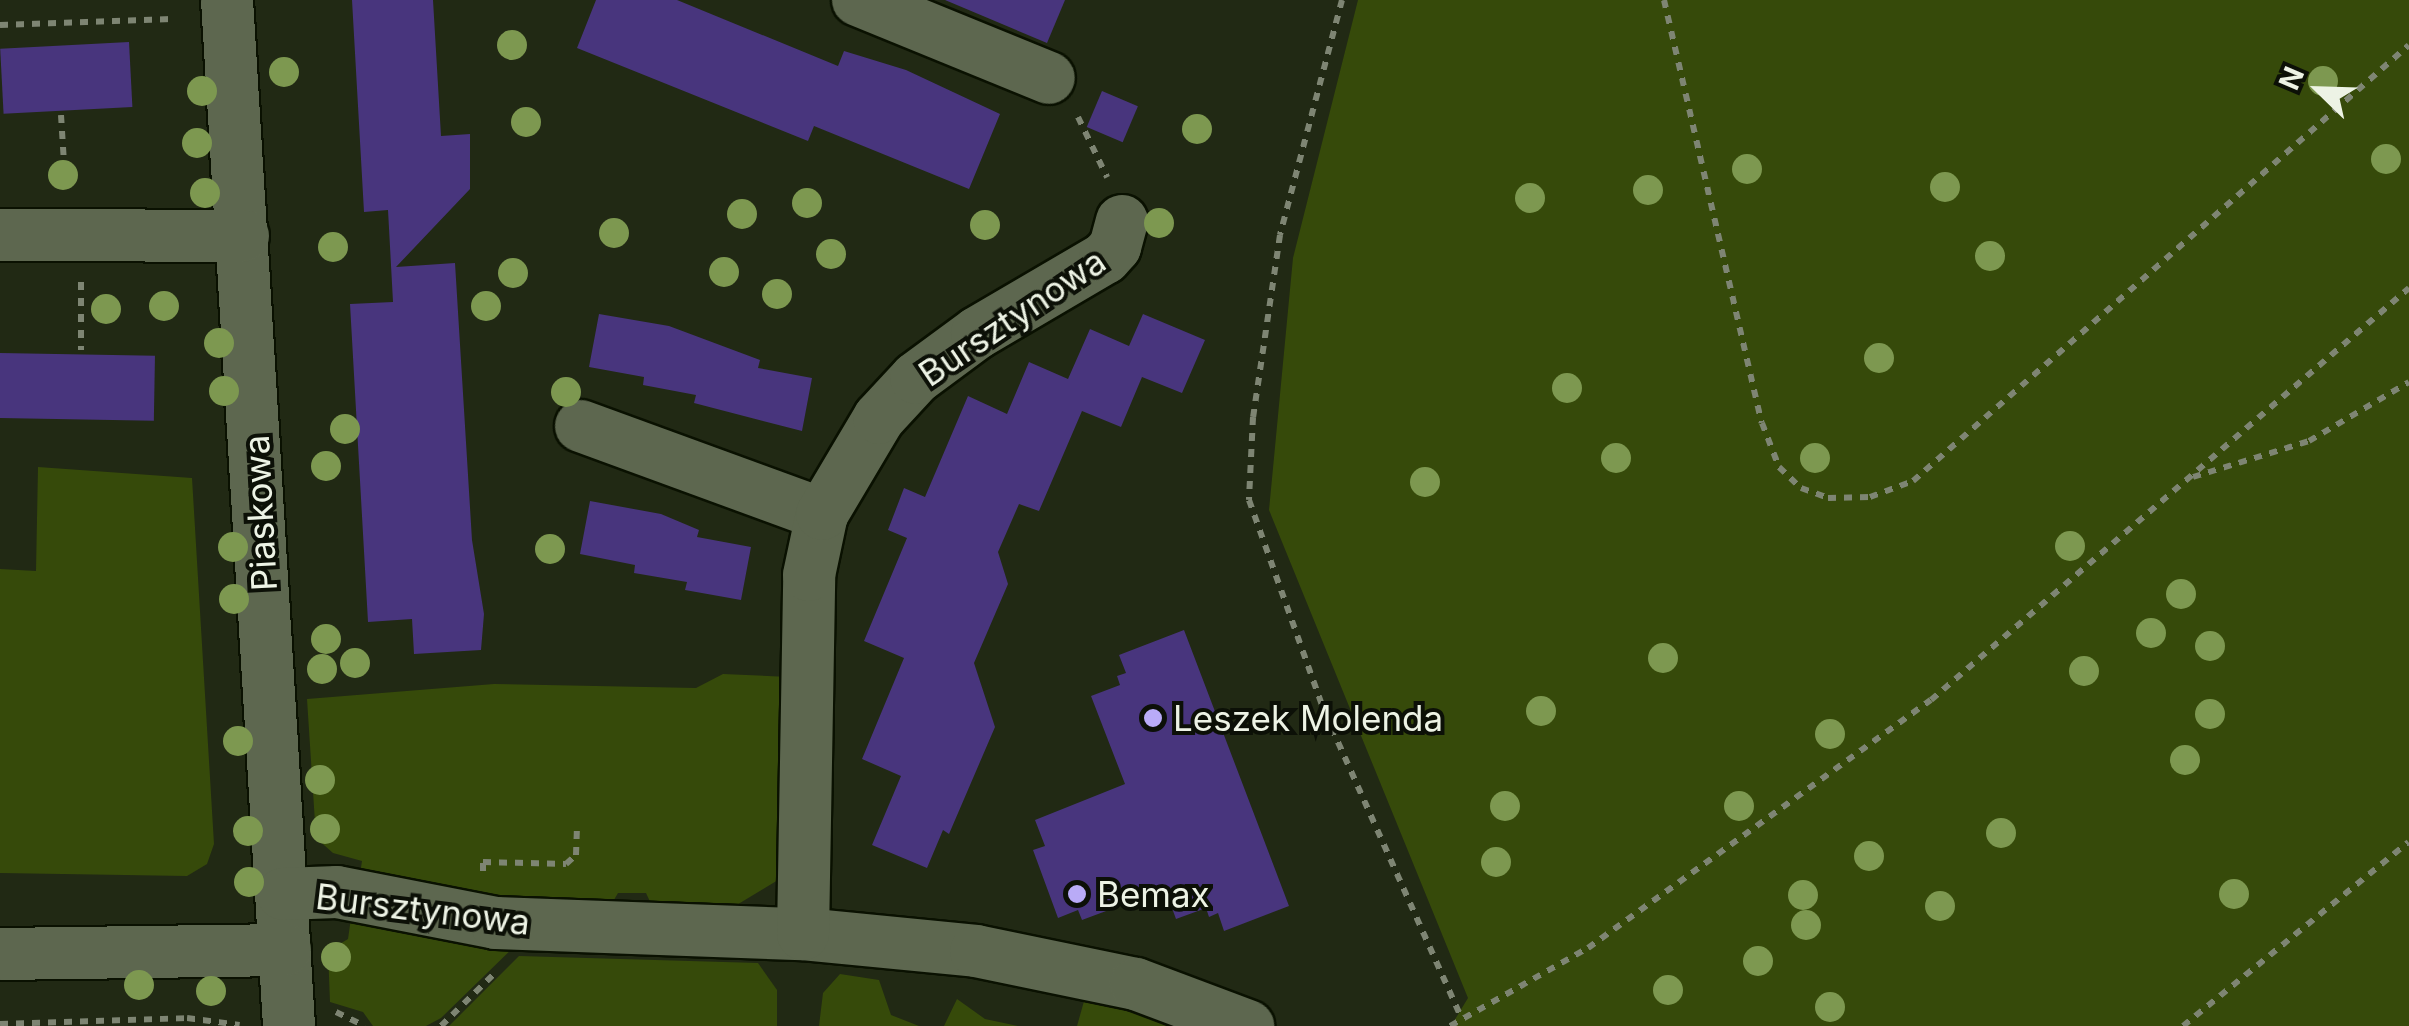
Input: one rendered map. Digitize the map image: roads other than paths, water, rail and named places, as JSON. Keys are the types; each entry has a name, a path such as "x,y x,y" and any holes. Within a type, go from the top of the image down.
{"street":[{"name":"Piaskowa","path":"226,0 286,950 299,1022"},
{"path":"858,0 1049,78"},
{"name":"Bursztynowa","path":"803,934 808,575 822,514 879,418 916,378 977,333 1105,258 1122,221"},
{"path":"0,235 243,236"},
{"path":"582,426 822,514"},
{"name":"Bursztynowa","path":"283,894 336,892 496,923 631,910 803,934 976,951 1108,978 1248,1026"},
{"path":"0,954 286,950"}],"place":[{"name":"Leszek Molenda","path":"1153,718"},
{"name":"Bemax","path":"1077,894"}]}
